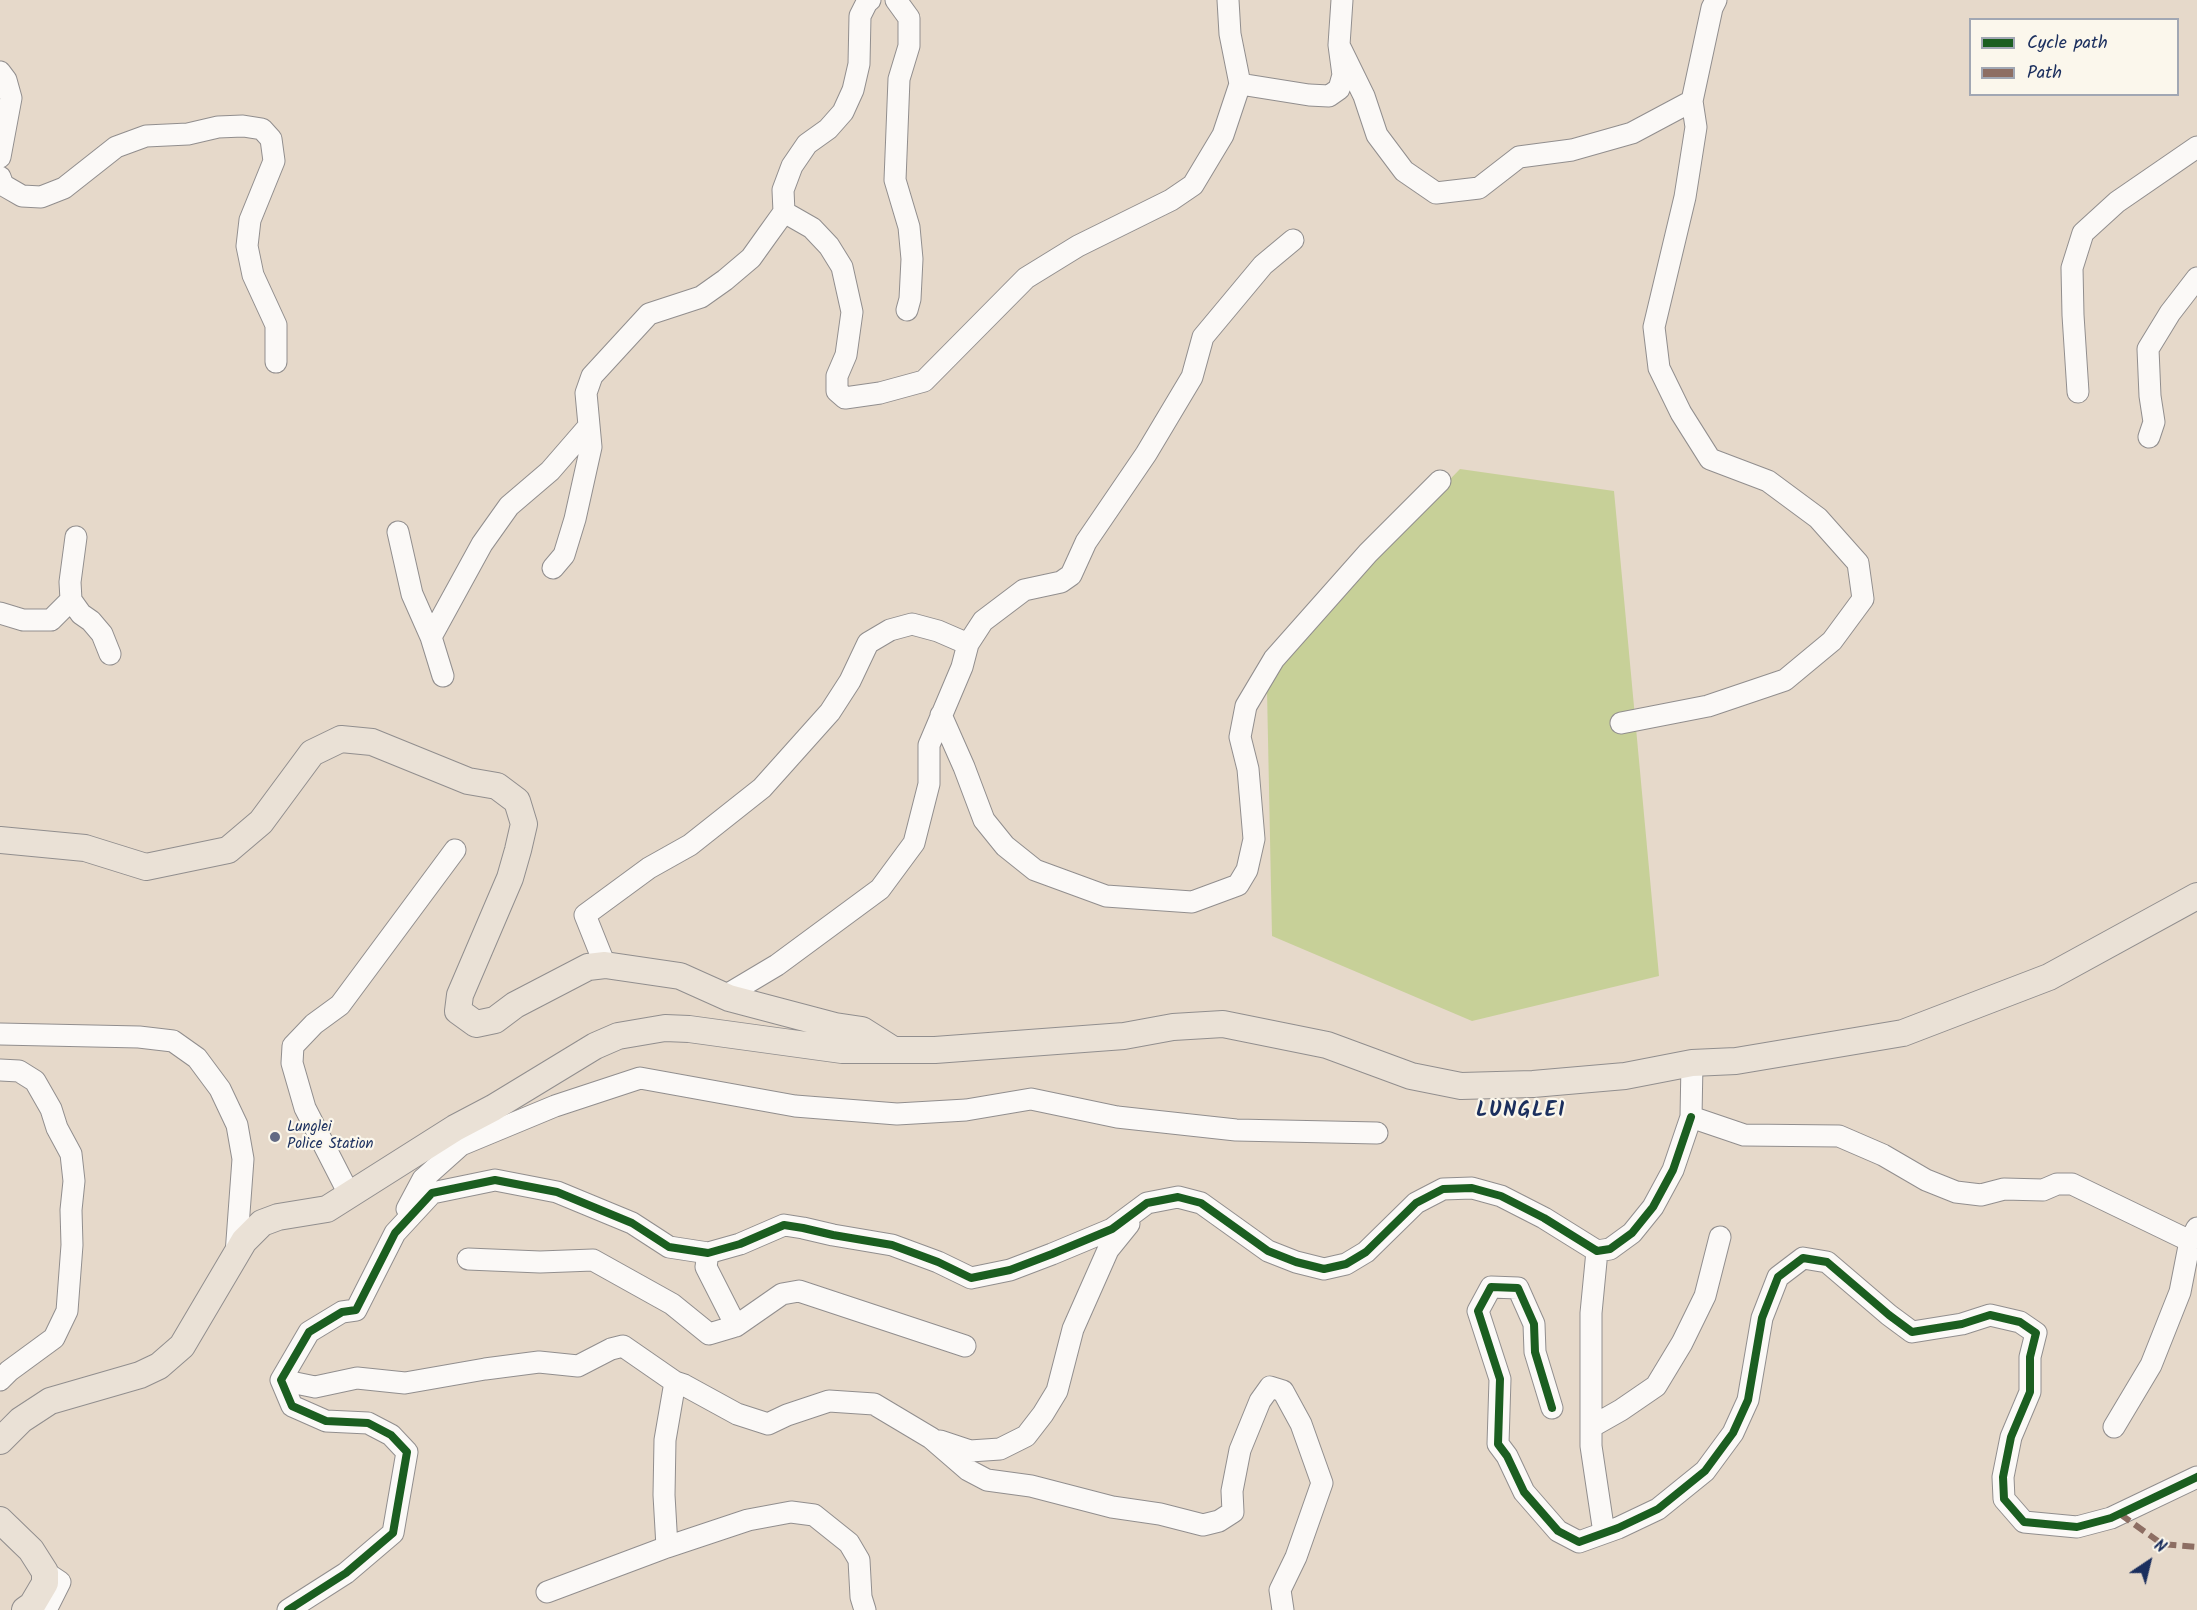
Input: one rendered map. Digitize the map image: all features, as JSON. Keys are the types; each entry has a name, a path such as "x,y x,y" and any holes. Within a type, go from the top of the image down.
{"main road":[{"path":"0,840 86,848 146,867 228,850 261,822 312,753 341,739 372,742 468,781 497,786 517,801 524,824 510,878 460,995 458,1011 476,1024 495,1020 515,1005 588,967 605,965 680,976 725,996 835,1026 862,1030 892,1049"},
{"path":"0,1441 21,1420 50,1401 140,1374 159,1366 182,1346 244,1241 262,1223 278,1217 327,1209 422,1148 595,1046 618,1036 673,1028 842,1050 935,1050 1124,1036 1173,1027 1223,1024 1327,1045 1411,1076 1461,1086 1533,1084 1625,1076 1692,1063 1736,1061 1903,1033 2049,977 2197,896"},
{"path":"0,1520 30,1550 45,1572 45,1583 32,1605 25,1610"}],"street":[{"path":"553,568 564,555 575,519 591,447 586,393 592,376 649,314 701,297 751,258 784,212 783,190 792,166 807,144 828,129 843,112 853,90 859,64 860,16 870,0"},
{"path":"896,0 909,18 909,46 899,79 895,180 909,227 912,259 910,299 907,310"},
{"path":"784,212 812,228 829,246 842,267 852,312 846,355 837,376 837,391 846,398 880,393 924,381 1026,278 1078,246 1171,200 1193,186 1223,135 1240,84 1230,34 1228,0"},
{"path":"1240,84 1309,95 1329,96 1339,89 1343,75 1339,45 1342,0"},
{"path":"1621,723 1708,706 1785,680 1832,641 1863,599 1858,563 1818,518 1768,480 1710,459 1681,413 1659,368 1654,327 1687,185 1696,127 1692,101 1716,0"},
{"path":"1339,45 1364,96 1377,135 1404,171 1436,193 1479,188 1520,157 1572,150 1632,134 1692,101"},
{"path":"0,72 6,80 11,98 0,157"},
{"path":"0,177 3,185 22,196 41,197 64,188 117,147 146,136 188,134 218,127 243,126 262,129 271,139 274,161 250,220 247,246 253,275 276,325 276,362"},
{"path":"2078,392 2073,315 2073,268 2083,232 2117,202 2197,147"},
{"path":"725,996 777,965 880,889 914,843 929,784 929,745 962,667 968,644 983,621 1024,590 1060,582 1071,575 1086,542 1146,454 1192,377 1203,337 1263,265 1293,240"},
{"path":"2149,437 2154,422 2150,396 2148,349 2170,313 2197,278"},
{"path":"431,637 483,544 509,506 550,471 589,426"},
{"path":"941,715 984,820 1005,846 1035,870 1106,896 1181,902 1192,902 1238,885 1247,870 1254,840 1248,769 1240,737 1246,706 1274,659 1368,553 1440,481"},
{"path":"398,532 412,594 431,637 443,676"},
{"path":"76,537 70,582 71,600 81,614 91,621 102,634 110,654"},
{"path":"0,613 23,620 51,620 71,600"},
{"path":"605,965 585,915 649,868 690,845 762,788 830,712 850,681 868,643 890,630 912,624 938,631 968,644"},
{"path":"350,1196 305,1108 292,1063 293,1046 314,1024 340,1005 455,850"},
{"path":"0,1034 140,1037 173,1041 197,1058 220,1089 237,1125 243,1159 237,1254"},
{"path":"395,1233 432,1192 495,1180 557,1192 632,1223 669,1247 708,1253 740,1244 784,1225 892,1245 938,1262 971,1278 1010,1270 1113,1229 1147,1203 1178,1197 1201,1203 1268,1251 1296,1262 1324,1269 1346,1264 1366,1252 1416,1203 1443,1189 1472,1188 1501,1196 1597,1251 1611,1249 1632,1233 1653,1207 1673,1170 1691,1117 1692,1063"},
{"path":"0,1070 19,1071 35,1082 51,1109 57,1128 70,1154 74,1181 67,1311 54,1338 0,1380"},
{"path":"281,1380 309,1332 342,1312 356,1310 423,1179 461,1145 555,1106 640,1077 795,1106 897,1114 966,1110 1031,1098 1117,1117 1236,1130 1377,1133"},
{"path":"1691,1117 1744,1135 1839,1136 1883,1155 1926,1180 1956,1192 1981,1195 2004,1189 2043,1190 2057,1184 2072,1184 2193,1234 2180,1292 2151,1365 2114,1427"},
{"path":"931,1438 970,1450 1000,1449 1026,1436 1057,1391 1073,1329 1108,1250 1147,1203"},
{"path":"1591,1427 1656,1386 1682,1343 1705,1296 1720,1237"},
{"path":"1597,1251 1591,1313 1591,1446 1604,1533"},
{"path":"708,1253 706,1267 736,1326"},
{"path":"468,1258 540,1262 593,1260 672,1304 710,1334 736,1326 782,1294 799,1291 965,1346"},
{"path":"1552,1408 1535,1352 1534,1324 1518,1288 1491,1287 1478,1311 1500,1379 1498,1444 1507,1456 1524,1492 1558,1531 1579,1542 1658,1509 1705,1471 1734,1433 1748,1400 1762,1318 1770,1297 1778,1277 1803,1258 1827,1262 1912,1332 1962,1324 1990,1316 2020,1322 2036,1333 2030,1358 2030,1392 2011,1437 2003,1476 2004,1499 2024,1522 2077,1527 2111,1518 2197,1477"},
{"path":"281,1380 315,1387 357,1378 405,1383 539,1362 578,1366 611,1349 623,1346 675,1382 737,1414 768,1424 829,1401 874,1404 931,1438 968,1470 987,1480 1031,1486 1112,1507 1160,1514 1203,1525 1219,1521 1233,1512 1232,1491 1240,1450 1260,1401 1270,1387 1283,1391 1301,1424 1322,1483 1296,1557 1280,1590 1283,1610"},
{"path":"281,1380 292,1406 326,1421 368,1423 392,1435 408,1452 393,1533 346,1573 288,1610"},
{"path":"667,1547 664,1495 666,1440 675,1382"},
{"path":"547,1592 667,1547 748,1520 791,1512 814,1515 849,1543 859,1560 861,1597 865,1610"},
{"path":"45,1572 60,1582 46,1610"}],"green space":[{"path":"1460,469 1614,491 1659,976 1472,1021 1272,936 1267,690 1312,621"}],"marked path":[{"path":"2120,1514 2162,1544 2197,1547"}],"cycle path":[{"path":"288,1610 346,1573 393,1533 407,1452 391,1435 368,1423 326,1421 292,1406 281,1380 309,1332 342,1312 356,1310 395,1233 432,1193 495,1180 557,1192 632,1223 669,1247 708,1253 740,1244 784,1225 892,1245 938,1262 971,1278 1010,1270 1052,1254 1112,1229 1147,1203 1178,1197 1201,1203 1268,1251 1296,1262 1324,1269 1346,1264 1366,1252 1416,1203 1443,1189 1472,1188 1501,1196 1544,1218 1597,1251 1610,1249 1632,1233 1653,1207 1673,1170 1691,1117"},
{"path":"1552,1408 1535,1352 1534,1324 1518,1288 1491,1287 1478,1311 1500,1379 1498,1444 1507,1456 1524,1492 1558,1531 1579,1542 1618,1528 1658,1509 1705,1471 1733,1433 1748,1400 1762,1318 1778,1277 1803,1258 1827,1262 1912,1332 1962,1324 1990,1315 2020,1322 2036,1333 2030,1357 2030,1392 2011,1437 2003,1477 2004,1499 2024,1522 2077,1527 2111,1518 2197,1477"}],"place":[{"name":"Lunglei Police Station","path":"275,1137"}],"district":[{"name":"LUNGLEI","path":"1521,1112"}]}
